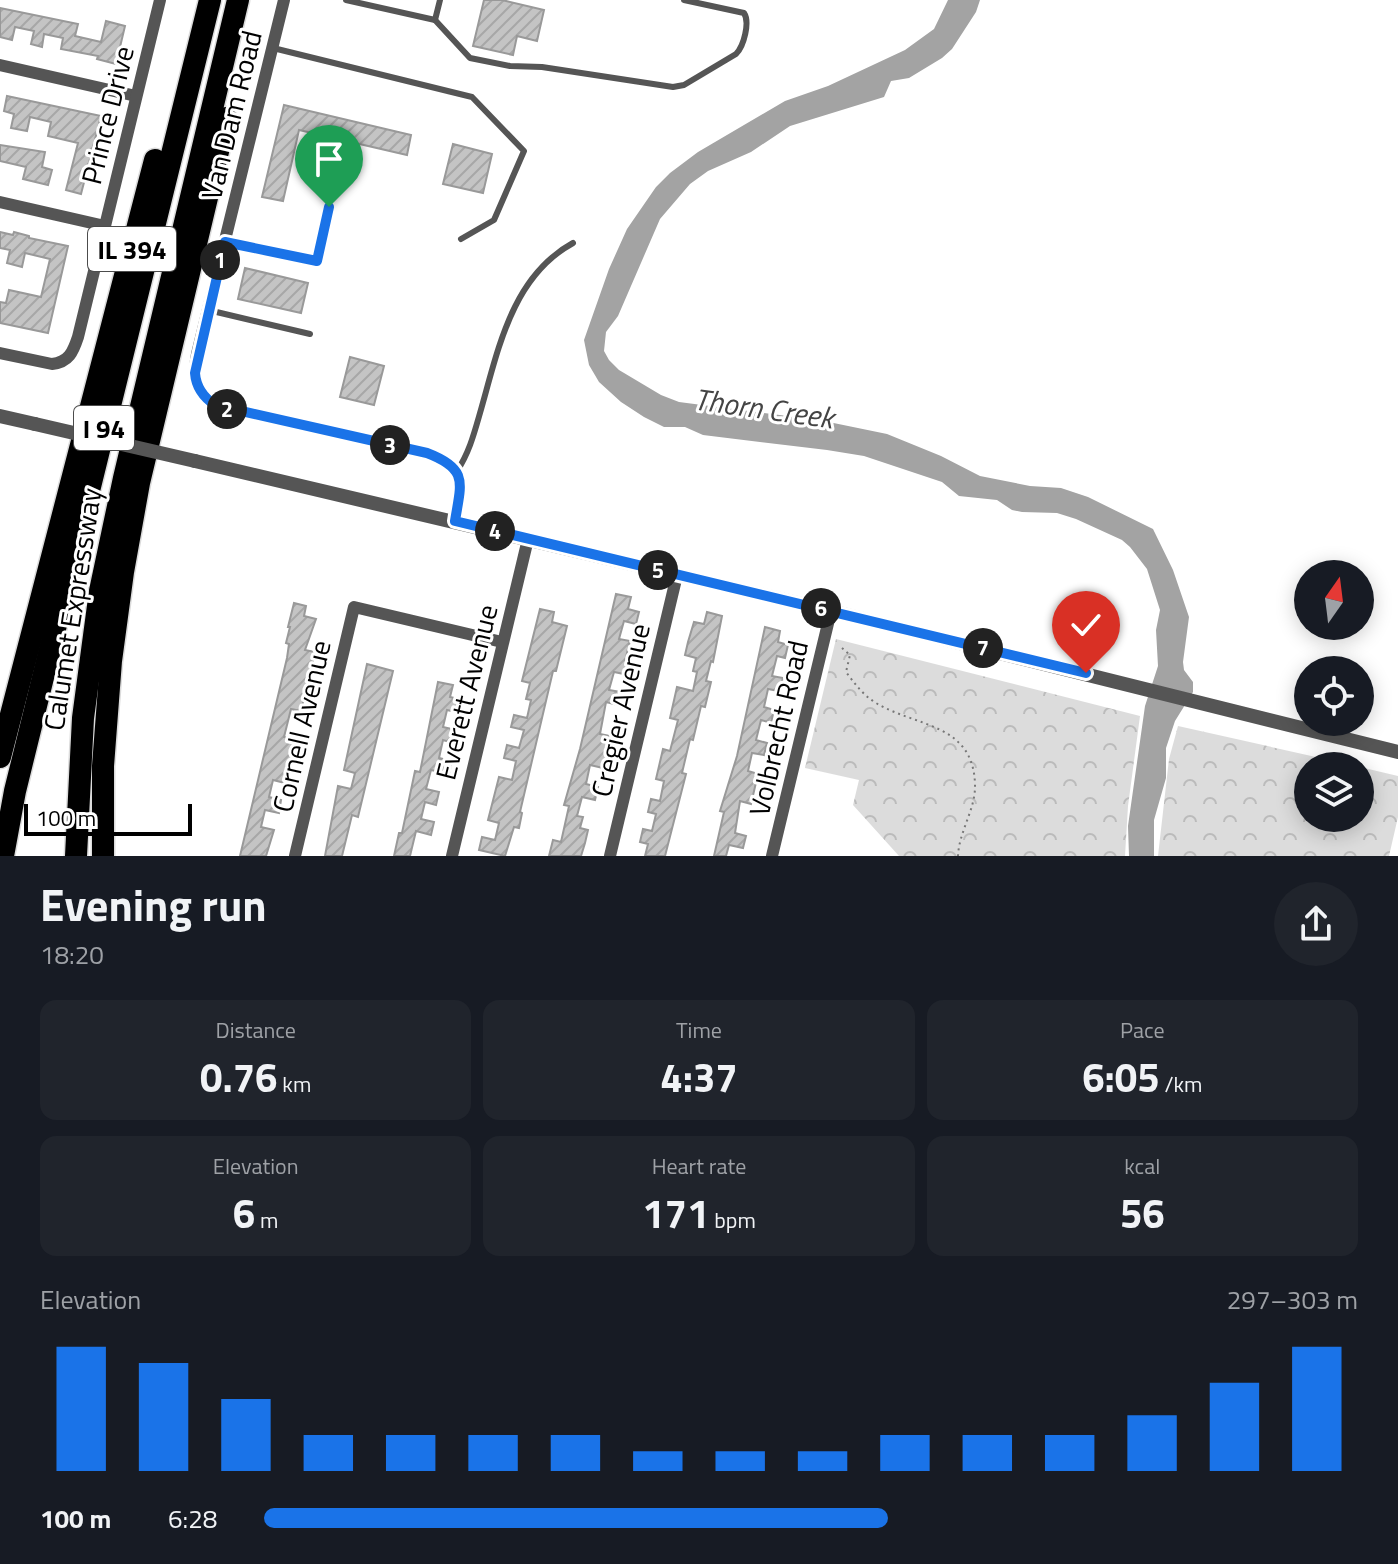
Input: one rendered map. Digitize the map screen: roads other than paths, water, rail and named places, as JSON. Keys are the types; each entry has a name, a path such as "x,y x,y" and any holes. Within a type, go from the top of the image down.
{"highway":[{"name":"IL 394","path":"0,757 197,0"},
{"name":"I 94","path":"3,856 15,791 210,0"},
{"name":"Calumet Expressway","path":"76,856 83,718 100,591 238,0"},
{"name":"I 94","path":"103,856 103,766 111,661 123,572 139,483 253,0"}],"street":[{"name":"Prince Drive","path":"0,353 52,364 60,363 71,355 78,337 160,0"},
{"name":"Van Dam Road","path":"284,0 208,310 195,373 196,383 215,405 427,453 442,459 457,471"},
{"path":"0,65 136,96"},
{"path":"0,202 105,226"},
{"path":"0,416 831,611 1398,752"},
{"path":"455,521 461,487 457,471"},
{"name":"Everett Avenue","path":"452,856 528,539"},
{"name":"Cregier Avenue","path":"610,856 677,575"},
{"name":"Cornell Avenue","path":"295,856 354,607 502,642"},
{"name":"Volbrecht Road","path":"772,856 831,611"}],"lane":[{"path":"346,0 435,20 470,58 673,87 684,85 736,54 741,49 747,20 744,13 684,0"},
{"path":"435,20 440,0"},
{"path":"273,48 472,97 508,132 524,151 506,196 494,220 461,239"},
{"path":"225,242 317,261 329,207"},
{"path":"457,471 467,456 495,357 520,297 546,260 573,243"},
{"path":"208,310 310,334"}],"water label":[{"name":"Thorn Creek","path":"764,408"}]}
